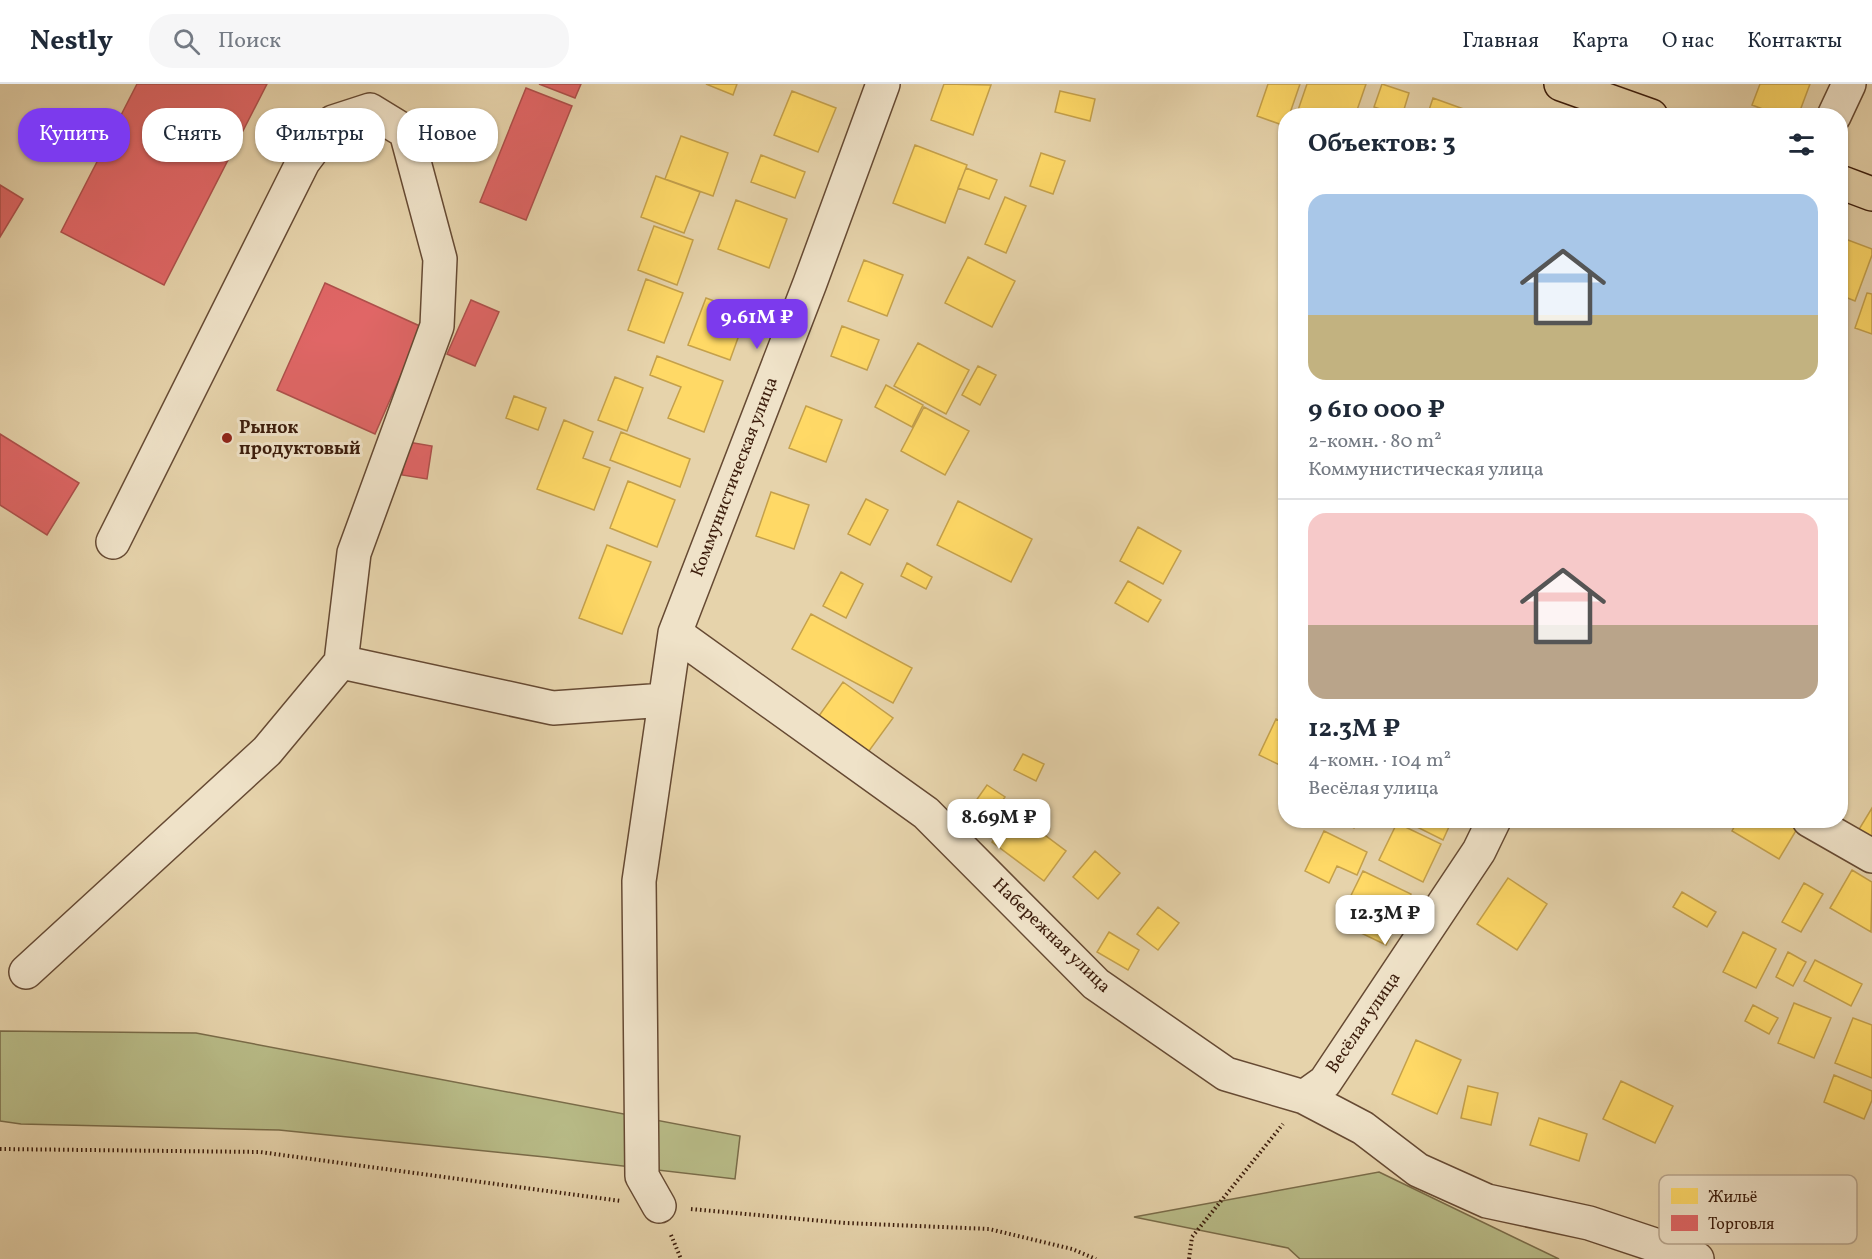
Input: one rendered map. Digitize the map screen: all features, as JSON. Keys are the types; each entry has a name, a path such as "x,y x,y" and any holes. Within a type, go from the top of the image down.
{"main road":[{"path":"1561,84 1628,108"},
{"path":"1848,185 1872,194"}],"street":[{"name":"Коммунистическая улица","path":"659,1206 642,1176 639,881 675,633 810,283 883,84"},
{"path":"1838,108 1849,84"},
{"path":"26,972 267,751 341,662 354,553 437,326 440,260 406,132 370,110 333,122 303,162 113,542"},
{"name":"Набережная улица","path":"675,633 926,813 1096,984 1226,1074 1304,1097 1363,1128 1418,1170 1487,1201 1589,1223 1697,1259"},
{"path":"341,662 553,708 665,700"},
{"name":"Весёлая улица","path":"1304,1097 1325,1082 1479,852 1490,828"},
{"path":"1823,828 1872,856"}],"path":[{"path":"1189,1259 1192,1237 1304,1097"},
{"path":"0,1149 260,1152 659,1206 845,1223 989,1228 1072,1249 1096,1259"}],"green space":[{"path":"0,1031 196,1033 740,1136 735,1179 279,1130 21,1124 0,1121"},
{"path":"1379,1172 1559,1259 1300,1259 1288,1248 1134,1217"}],"building: Жильё":[{"path":"706,84 737,84 733,95"},
{"path":"944,84 991,85 973,135 931,120"},
{"path":"1268,84 1300,84 1292,108 1278,108 1278,124 1257,116"},
{"path":"1307,84 1366,84 1358,108 1299,108"},
{"path":"1382,84 1409,93 1404,108 1374,107"},
{"path":"1760,84 1810,84 1801,108 1760,108 1752,105"},
{"path":"792,91 836,108 818,152 774,135"},
{"path":"1060,91 1095,99 1090,121 1055,112"},
{"path":"1433,98 1461,108 1430,108"},
{"path":"681,136 728,153 713,196 665,179"},
{"path":"915,145 967,165 945,223 893,203"},
{"path":"1041,153 1065,161 1053,194 1030,186"},
{"path":"761,155 805,172 795,198 751,182"},
{"path":"966,168 997,180 989,199 958,188"},
{"path":"656,176 700,192 684,233 641,217"},
{"path":"1005,197 1026,206 1006,253 985,244"},
{"path":"736,200 787,219 769,268 718,249"},
{"path":"654,226 693,240 677,285 638,270"},
{"path":"1848,240 1872,249 1872,255 1855,301 1848,298"},
{"path":"968,257 1015,281 992,327 945,303"},
{"path":"864,260 903,275 887,316 848,301"},
{"path":"646,279 683,293 664,343 628,330"},
{"path":"1867,293 1872,294 1872,334 1855,328"},
{"path":"706,298 747,313 730,360 688,345"},
{"path":"842,326 879,340 867,370 831,356"},
{"path":"918,343 969,370 946,414 894,386"},
{"path":"657,356 723,381 704,432 668,418 681,387 650,375"},
{"path":"978,366 996,375 980,405 962,395"},
{"path":"615,377 643,388 627,431 598,420"},
{"path":"886,385 923,405 912,427 875,407"},
{"path":"514,396 546,408 538,430 506,418"},
{"path":"806,406 842,420 826,462 789,448"},
{"path":"924,407 969,431 945,475 901,451"},
{"path":"564,420 593,432 583,458 610,468 594,510 537,489"},
{"path":"621,432 690,459 680,487 610,460"},
{"path":"628,481 675,500 657,547 610,528"},
{"path":"771,492 809,505 794,549 756,536"},
{"path":"866,499 888,510 870,545 848,534"},
{"path":"958,501 1032,539 1011,582 937,545"},
{"path":"1138,527 1181,551 1163,584 1120,561"},
{"path":"607,545 651,562 622,634 579,618"},
{"path":"907,563 932,577 926,589 901,576"},
{"path":"841,572 863,584 846,618 823,606"},
{"path":"1128,581 1161,600 1148,622 1115,603"},
{"path":"811,614 912,668 893,703 792,649"},
{"path":"843,682 893,718 866,755 816,720"},
{"path":"1276,719 1278,720 1278,764 1259,755"},
{"path":"1023,754 1044,764 1036,781 1014,770"},
{"path":"987,785 1005,797 979,834 961,822"},
{"path":"1872,808 1872,839 1858,831"},
{"path":"1014,812 1066,851 1044,881 992,842"},
{"path":"1395,828 1407,828 1441,844 1423,882 1379,860"},
{"path":"1419,828 1448,828 1443,840"},
{"path":"1734,828 1798,828 1779,859 1732,831"},
{"path":"1324,831 1367,852 1357,875 1337,866 1329,883 1305,871"},
{"path":"1095,851 1120,873 1098,899 1073,877"},
{"path":"1852,870 1872,882 1871,932 1830,908"},
{"path":"1363,871 1411,894 1386,945 1338,922"},
{"path":"1508,878 1547,904 1517,950 1477,924"},
{"path":"1804,883 1823,894 1801,932 1782,922"},
{"path":"1682,892 1716,912 1707,927 1673,907"},
{"path":"1158,907 1179,923 1158,950 1137,934"},
{"path":"1109,932 1139,950 1128,970 1097,952"},
{"path":"1743,932 1776,949 1756,988 1723,972"},
{"path":"1788,952 1806,962 1793,986 1776,977"},
{"path":"1815,960 1862,984 1851,1006 1804,981"},
{"path":"1794,1003 1831,1018 1814,1058 1778,1043"},
{"path":"1753,1005 1778,1018 1769,1034 1745,1021"},
{"path":"1853,1018 1872,1025 1872,1078 1835,1063"},
{"path":"1416,1040 1461,1060 1437,1114 1392,1094"},
{"path":"1834,1075 1872,1091 1872,1100 1864,1119 1824,1102"},
{"path":"1621,1081 1673,1106 1655,1143 1603,1119"},
{"path":"1468,1086 1498,1093 1491,1125 1461,1118"},
{"path":"1539,1118 1587,1134 1579,1161 1530,1145"}],"building: Торговля":[{"path":"137,84 267,84 243,131 243,108 142,108 142,162 227,162 164,285 61,232 97,162 130,162 130,108 125,108"},
{"path":"539,84 581,84 575,98"},
{"path":"526,88 572,106 526,220 480,202"},
{"path":"0,185 23,199 0,237"},
{"path":"325,283 422,327 375,434 277,390"},
{"path":"471,300 499,312 475,366 447,354"},
{"path":"0,434 79,483 47,535 0,505"},
{"path":"408,442 432,446 427,479 402,475"}],"place":[{"name":"Рынок продуктовый","path":"227,438"}]}
